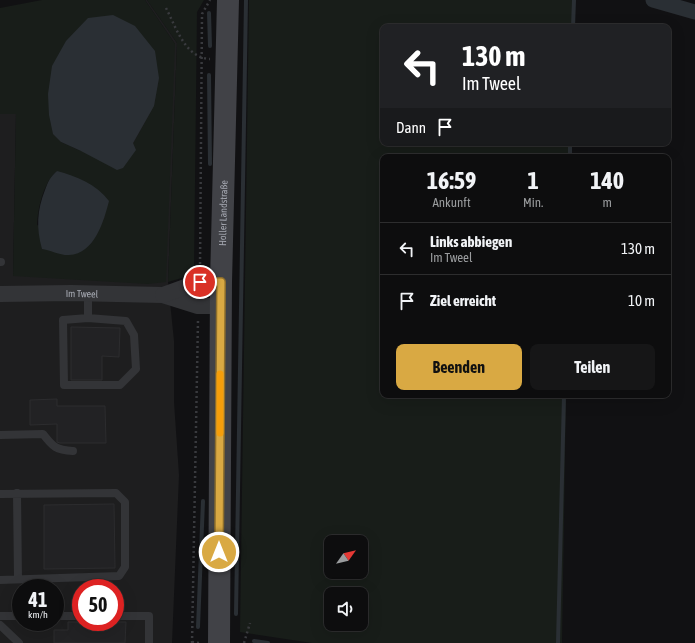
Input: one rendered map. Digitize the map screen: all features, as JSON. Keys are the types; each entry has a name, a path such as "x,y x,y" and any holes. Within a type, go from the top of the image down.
{"main road":[{"name":"Holler Landstraße","path":"219,643 221,282 228,0"}],"street":[{"name":"Im Tweel","path":"163,295 200,282 221,282"},
{"name":"Im Tweel","path":"0,294 163,295 198,306 221,306"}],"lane":[{"path":"88,294 88,318"},
{"path":"88,318 126,321 134,335 136,369 120,385 64,385 64,320 88,318"},
{"path":"0,435 43,434 52,446 61,450 73,451"},
{"path":"0,494 116,493 125,502 125,567 119,576 18,579 17,494"},
{"path":"0,580 12,579"},
{"path":"0,616 12,616"},
{"path":"124,616 149,616 149,643"},
{"path":"0,625 20,643"}],"path":[{"path":"166,8 187,47 202,58"},
{"path":"244,643 250,623"},
{"path":"192,642 199,643"}],"shaded area":[{"path":"42,0 145,0 175,44 166,282 148,284 13,276 16,114 0,114 0,8","holes":["159,78 154,106 133,144 81,151 61,142","57,171 105,217 91,244 37,225 42,196 48,182"]},
{"path":"145,0 147,0 177,43 168,282 174,341 174,402 179,475 172,643 0,643 0,114 16,114 13,276 175,44"},
{"path":"147,0 204,0 197,12 194,269 185,277 168,282 177,43"},
{"path":"249,0 573,0 573,24 380,24 380,146 571,146 570,154 380,154 380,398 566,398 562,643 312,643 240,632"},
{"path":"113,15 135,26 155,51 159,78 154,106 133,143 136,150 123,168 117,170 61,142 53,134 49,115 48,94 52,66 66,41 88,18"},
{"path":"57,171 71,175 92,185 109,201 101,226 92,242 86,249 69,255 63,255 42,249 39,234 38,219 42,197 47,184"}],"building":[{"path":"71,327 120,328 119,357 102,356 102,380 71,380"},
{"path":"57,399 57,406 105,406 106,443 60,443 57,442 57,424 30,425 30,400"},
{"path":"114,504 115,568 44,569 44,505"},
{"path":"68,622 72,622 72,631 124,631 124,622 126,622 125,643 54,643 54,631 68,630"}],"waterway":[{"path":"236,614 246,0"},
{"path":"573,24 574,0"},
{"path":"653,0 695,12"},
{"path":"209,13 210,46"},
{"path":"209,75 210,164"},
{"path":"570,146 570,154"},
{"path":"558,643 564,398"},
{"path":"198,627 203,501"},
{"path":"254,641 268,643"}],"slow traffic":[{"path":"220,374 220,433"}],"route":[{"path":"200,282 221,282 219,552"}]}
